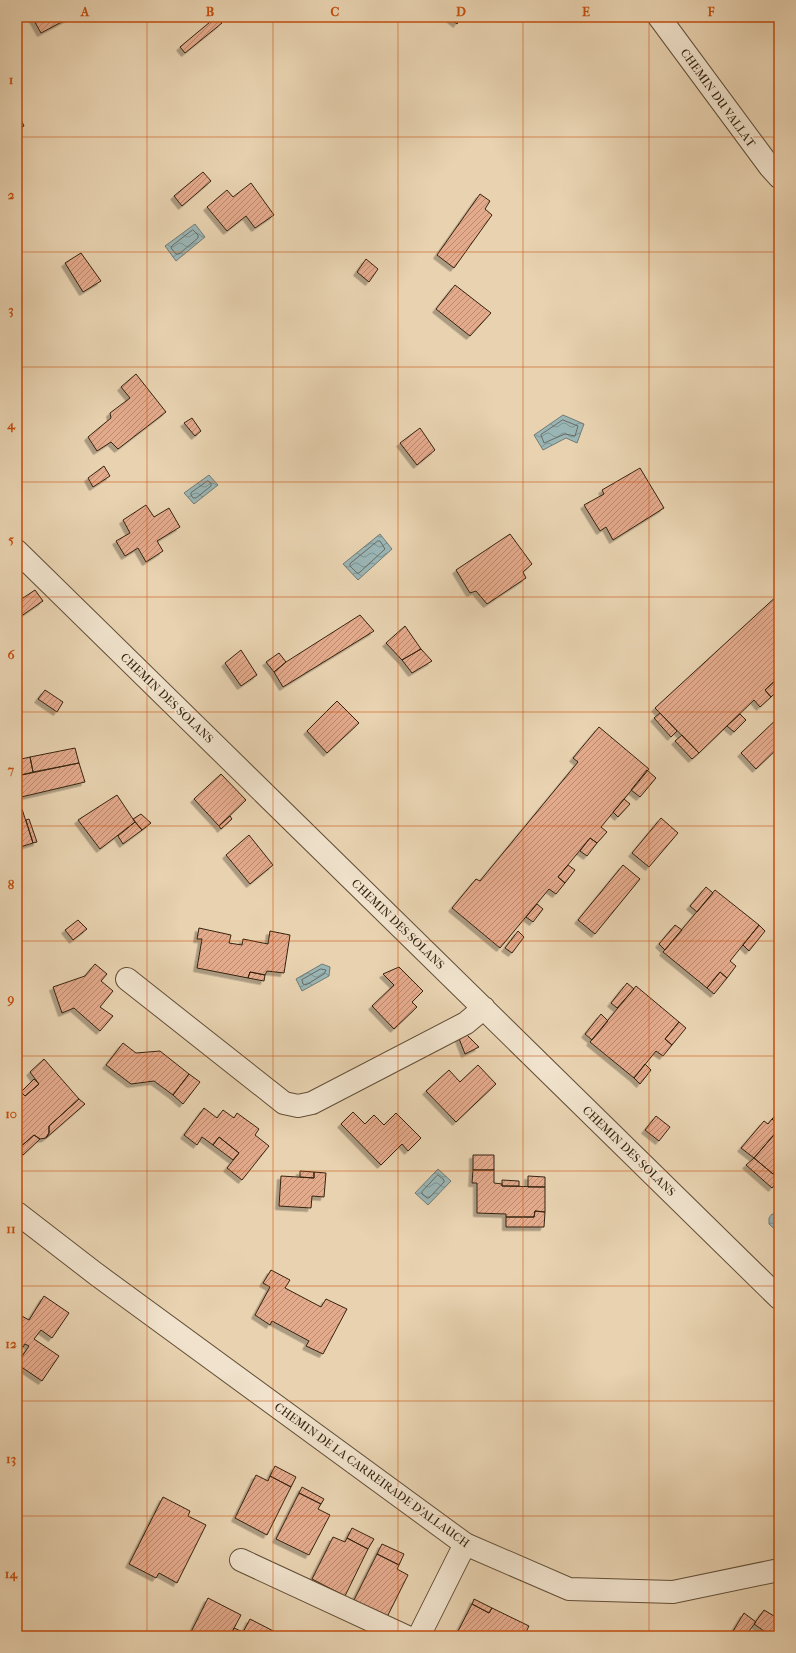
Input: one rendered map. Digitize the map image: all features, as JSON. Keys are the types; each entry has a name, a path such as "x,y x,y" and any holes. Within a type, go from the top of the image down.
{"street":[{"name":"CHEMIN DU VALLAT","path":"659,17 779,178"},
{"name":"CHEMIN DES SOLANS","path":"17,551 779,1298"},
{"path":"127,979 284,1103 298,1106 312,1103 466,1023 484,1008"},
{"name":"CHEMIN DE LA CARREIRADE D'ALLAUCH","path":"17,1213 96,1274 466,1544 569,1589 673,1592 779,1570"},
{"path":"420,1636 466,1544"},
{"path":"241,1560 405,1636"}],"water":[{"path":"195,224 205,237 176,261 165,246"},
{"path":"563,415 584,424 577,443 566,438 543,450 534,435"},
{"path":"209,475 218,485 194,504 184,493"},
{"path":"380,534 392,549 358,580 343,564"},
{"path":"322,964 330,967 329,976 302,991 296,979"},
{"path":"438,1169 451,1181 428,1205 415,1193"},
{"path":"779,1213 779,1233 769,1224 769,1218 772,1214 777,1215"}],"building":[{"path":"32,17 71,17 41,33"},
{"path":"216,17 222,23 185,53 180,47"},
{"path":"448,17 461,17 457,24"},
{"path":"17,112 24,126 17,129"},
{"path":"203,172 211,181 182,206 174,196"},
{"path":"251,183 274,215 255,228 246,216 227,231 207,207 227,190 233,197"},
{"path":"480,194 490,201 485,209 492,215 454,268 437,255"},
{"path":"81,253 101,281 83,292 65,263"},
{"path":"366,259 378,269 369,282 357,272"},
{"path":"455,285 491,313 470,336 436,309"},
{"path":"136,374 166,412 118,449 111,442 97,451 88,437 111,418 110,413 130,398 121,387"},
{"path":"192,418 201,431 195,436 184,423"},
{"path":"420,428 435,450 417,465 400,443"},
{"path":"104,466 110,476 93,487 88,478"},
{"path":"640,468 664,508 613,540 606,527 600,531 584,505 604,494 602,490"},
{"path":"146,505 154,517 169,508 180,527 157,541 163,551 146,562 138,548 125,556 116,541 130,533 123,520"},
{"path":"510,534 532,564 523,572 526,578 487,604 476,591 470,593 456,570"},
{"path":"35,590 43,601 17,619 17,602"},
{"path":"779,594 779,677 765,690 771,697 760,707 754,700 699,753 655,708"},
{"path":"360,615 374,631 283,687 274,672 286,662"},
{"path":"405,626 421,649 402,660 386,643"},
{"path":"421,649 432,661 412,673 402,660"},
{"path":"241,650 257,675 241,686 225,663"},
{"path":"279,653 286,662 274,672 266,662"},
{"path":"777,679 779,681 779,689 771,697 765,690"},
{"path":"45,690 63,702 57,712 38,699"},
{"path":"337,701 359,723 327,753 307,731"},
{"path":"660,713 677,731 671,737 654,718"},
{"path":"740,714 746,720 734,732 727,726"},
{"path":"779,717 779,747 756,769 741,753"},
{"path":"599,727 649,769 601,827 607,832 597,843 590,838 558,877 565,883 556,894 549,889 500,948 452,908 476,879 480,881 578,762 573,758"},
{"path":"682,735 699,753 692,759 675,741"},
{"path":"75,748 79,763 33,772 30,757"},
{"path":"30,757 33,772 17,776 17,760"},
{"path":"79,763 85,782 17,798 17,776"},
{"path":"647,770 656,778 640,797 631,790"},
{"path":"221,774 246,800 219,826 194,799"},
{"path":"117,795 135,822 100,849 78,820"},
{"path":"624,799 630,804 618,817 613,812"},
{"path":"22,809 33,843 17,848 17,810"},
{"path":"141,814 151,823 142,830 133,819"},
{"path":"230,816 232,819 221,829 219,826"},
{"path":"661,818 678,833 649,867 632,853"},
{"path":"29,819 37,842 33,843 26,820"},
{"path":"135,822 142,830 123,844 118,836"},
{"path":"249,835 273,865 250,884 226,855"},
{"path":"590,838 597,843 587,856 580,851"},
{"path":"568,865 575,870 565,883 558,877"},
{"path":"623,865 640,879 595,934 578,920"},
{"path":"706,887 713,893 697,912 690,906"},
{"path":"715,890 759,925 730,961 736,966 727,978 720,972 707,988 663,952"},
{"path":"537,904 543,909 533,922 526,917"},
{"path":"78,920 87,929 73,940 65,930"},
{"path":"675,925 682,930 665,950 659,944"},
{"path":"759,925 765,931 749,951 743,945"},
{"path":"199,928 231,935 229,943 242,945 243,939 268,944 270,931 290,935 284,973 267,971 265,975 250,972 248,978 197,968 202,939 197,939"},
{"path":"518,931 524,937 512,953 505,948"},
{"path":"95,964 107,974 101,981 113,991 100,1007 113,1016 100,1031 74,1008 62,1013 53,987 85,976"},
{"path":"399,967 423,991 412,1002 417,1007 394,1029 372,1006 394,985 383,974"},
{"path":"250,972 265,975 264,981 248,978"},
{"path":"720,972 727,978 714,994 707,988"},
{"path":"627,983 634,989 617,1008 611,1003"},
{"path":"636,986 679,1022 665,1039 672,1045 663,1056 656,1051 634,1078 590,1042"},
{"path":"601,1014 608,1021 592,1040 585,1034"},
{"path":"679,1022 686,1028 672,1045 665,1039"},
{"path":"465,1033 479,1047 465,1054 458,1036"},
{"path":"123,1043 136,1053 160,1051 189,1074 173,1095 154,1081 131,1084 106,1065"},
{"path":"44,1059 79,1099 49,1126 49,1133 46,1138 40,1139 34,1135 18,1149 17,1095 21,1092 25,1096 39,1084 30,1072"},
{"path":"645,1064 651,1070 640,1084 634,1078"},
{"path":"478,1065 496,1084 456,1122 426,1091 449,1070 460,1082"},
{"path":"189,1074 200,1082 183,1104 173,1095"},
{"path":"34,1079 39,1084 25,1096 21,1092"},
{"path":"79,1099 85,1104 46,1138 49,1133 49,1126"},
{"path":"204,1108 217,1118 223,1110 234,1118 237,1113 259,1129 255,1135 269,1146 242,1180 227,1168 239,1153 219,1137 213,1145 202,1137 197,1145 184,1135"},
{"path":"353,1112 365,1124 374,1115 384,1125 396,1113 421,1138 408,1151 402,1144 381,1165 341,1124"},
{"path":"779,1112 779,1126 772,1119"},
{"path":"656,1116 670,1127 659,1141 645,1130"},
{"path":"772,1119 779,1126 779,1129 754,1158 741,1148 764,1121 768,1124"},
{"path":"779,1129 779,1166 773,1174 754,1158"},
{"path":"34,1135 40,1139 23,1155 18,1149"},
{"path":"219,1137 239,1153 233,1160 213,1145"},
{"path":"473,1155 494,1155 494,1170 473,1170"},
{"path":"754,1158 779,1179 772,1188 746,1165"},
{"path":"473,1170 494,1170 494,1183 502,1184 502,1186 545,1187 545,1212 535,1211 534,1217 506,1217 506,1214 477,1213 477,1183 472,1183"},
{"path":"300,1171 314,1172 314,1178 300,1177"},
{"path":"314,1172 326,1173 324,1197 312,1196 311,1208 279,1206 281,1176 314,1178"},
{"path":"528,1176 545,1177 545,1187 528,1187"},
{"path":"502,1180 519,1181 519,1186 502,1186"},
{"path":"535,1211 545,1212 544,1227 506,1227 506,1217 534,1217"},
{"path":"271,1270 290,1280 285,1288 321,1307 326,1299 347,1309 323,1354 306,1346 309,1341 272,1321 270,1325 255,1315 270,1287 263,1283"},
{"path":"44,1296 69,1313 52,1338 41,1330 34,1339 59,1356 42,1381 17,1364 29,1346 25,1344 23,1347 17,1343 17,1316 18,1314 29,1320"},
{"path":"275,1466 296,1477 291,1487 270,1476"},
{"path":"256,1475 268,1481 270,1476 291,1487 267,1535 235,1518"},
{"path":"302,1487 324,1499 321,1504 299,1493"},
{"path":"299,1493 321,1504 318,1509 330,1515 309,1555 276,1539"},
{"path":"163,1497 190,1511 188,1516 206,1525 177,1583 159,1573 156,1578 129,1564"},
{"path":"352,1528 374,1539 368,1549 347,1538"},
{"path":"333,1537 345,1542 347,1538 368,1549 345,1596 312,1579"},
{"path":"382,1544 404,1554 399,1565 377,1554"},
{"path":"377,1554 399,1565 397,1569 408,1575 387,1617 354,1600"},
{"path":"208,1598 241,1615 230,1636 189,1636"},
{"path":"474,1599 492,1608 489,1613 472,1604"},
{"path":"472,1604 489,1613 492,1608 529,1626 524,1636 456,1635"},
{"path":"764,1610 779,1619 779,1636 771,1636 754,1624"},
{"path":"744,1613 756,1622 745,1636 730,1636"},
{"path":"250,1619 283,1636 241,1636"},
{"path":"234,1628 243,1632 241,1636 230,1636"}]}
